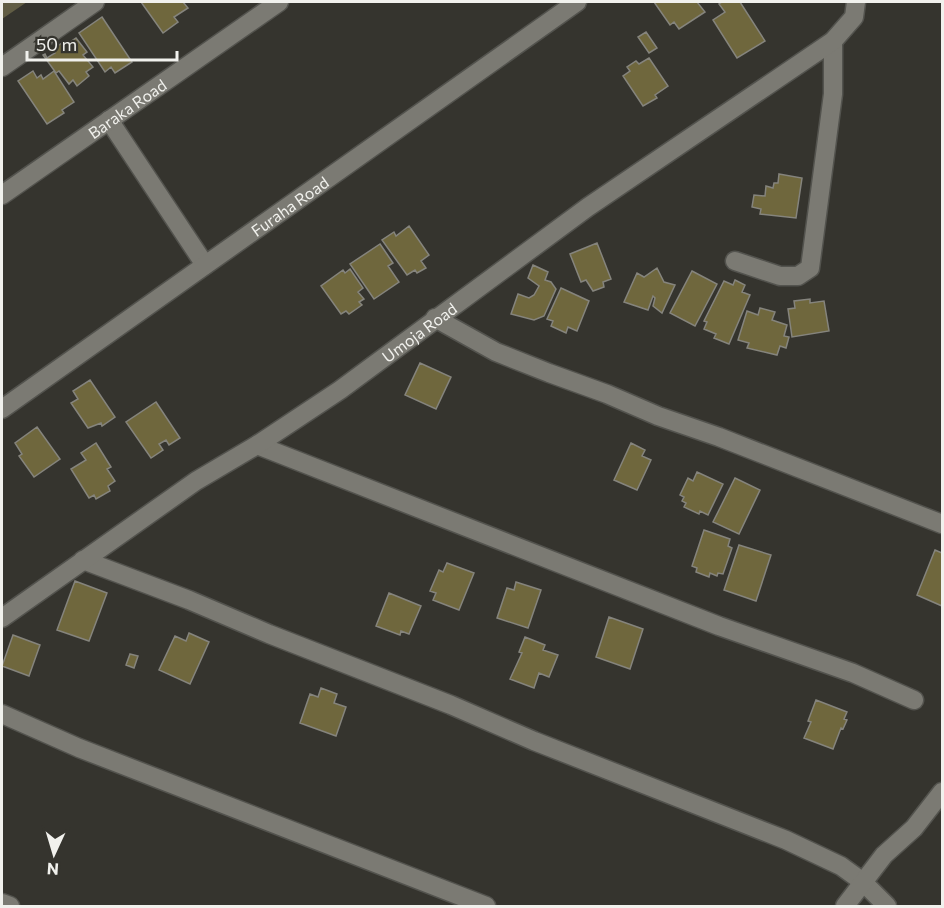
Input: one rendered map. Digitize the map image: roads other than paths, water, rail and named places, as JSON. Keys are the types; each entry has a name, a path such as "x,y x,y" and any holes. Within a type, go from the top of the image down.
{"street":[{"path":"2,67 95,2"},
{"name":"Baraka Road","path":"2,195 279,2"},
{"name":"Furaha Road","path":"2,409 577,2"},
{"name":"Umoja Road","path":"2,618 196,481 257,445 340,390 588,207 833,41 855,17 856,2"},
{"path":"735,261 780,276 798,276 810,268 833,94 833,41"},
{"path":"110,120 205,265"},
{"path":"435,318 496,352 549,374 607,394 658,416 719,437 942,524"},
{"path":"257,445 719,626 853,673 914,700"},
{"path":"83,560 189,600 280,639 776,836 841,866 863,882 887,906"},
{"path":"2,714 79,748 486,906"},
{"path":"845,906 884,855 914,828 942,792"},
{"path":"2,903 10,906"}]}
